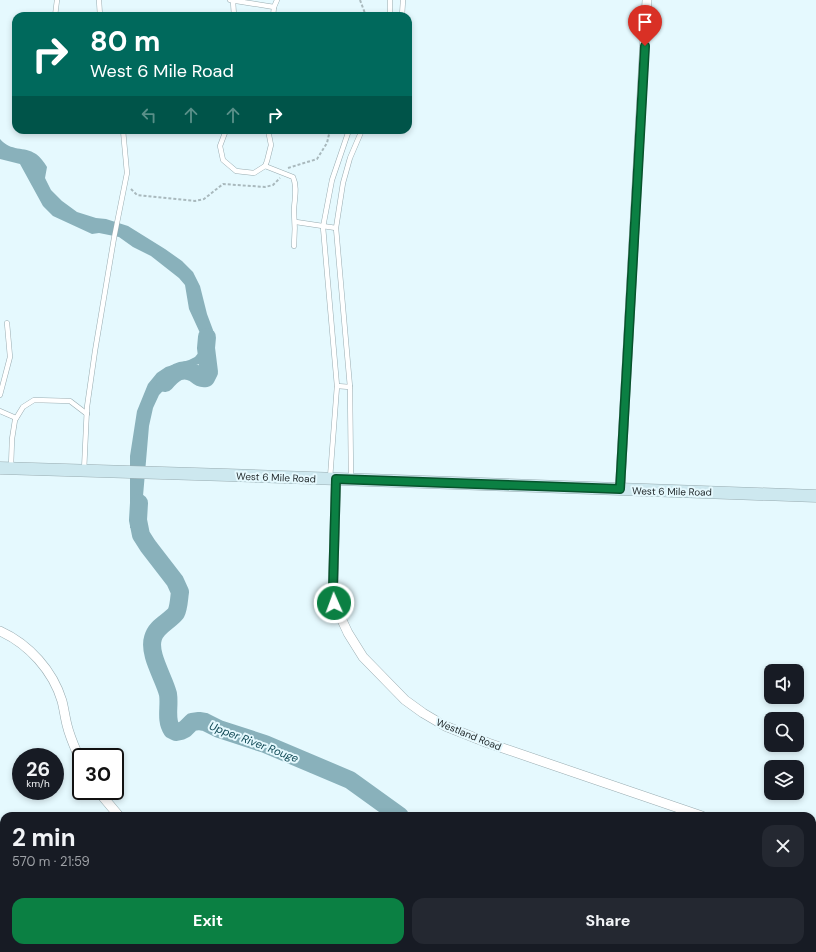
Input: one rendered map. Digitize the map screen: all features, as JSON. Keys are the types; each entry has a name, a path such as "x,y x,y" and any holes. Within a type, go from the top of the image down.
{"main road":[{"name":"West 6 Mile Road","path":"5,469 816,496"}],"street":[{"path":"620,489 647,0"},
{"name":"Westland Road","path":"333,479 334,603 348,634 363,657 405,700 445,726 560,768 690,812"},
{"path":"0,631 26,647 48,672 62,701 67,725 74,748"},
{"path":"106,800 116,812"}],"lane":[{"path":"56,12 57,0"},
{"path":"99,0 100,12"},
{"path":"273,12 277,0"},
{"path":"390,0 390,12"},
{"path":"402,12 403,0"},
{"path":"233,12 232,1 274,7"},
{"path":"84,471 87,414 95,351 114,238 127,173 123,134"},
{"path":"224,134 220,146 222,160 236,171 254,173 265,166 271,145 269,134"},
{"path":"333,479 337,386 323,227 332,180 348,134"},
{"path":"351,480 350,386 336,228 342,183 350,158 360,134"},
{"path":"265,166 293,177 296,185 294,211 296,222 294,246"},
{"path":"296,222 336,228"},
{"path":"0,395 10,357 7,323"},
{"path":"337,386 350,386"},
{"path":"5,469 12,452 12,439 16,418 23,407 34,400 70,401 87,414"},
{"path":"0,411 16,418"}],"path":[{"path":"360,0 364,12"},
{"path":"124,188 132,189 137,195 195,201 204,199 223,184 265,187 273,185 287,169 317,159 327,143 329,134"}],"water":[{"path":"0,139 9,146 27,150 36,154 43,161 47,167 45,178 51,190 62,201 77,212 128,226 182,261 193,272 200,286 207,314 213,330 210,349 212,357 203,364 190,365 176,377 159,395 153,408 149,426 143,496 143,528 130,528 130,456 137,411 148,384 157,373 166,367 195,357 200,351 200,333 189,309 185,285 179,278 151,256 133,247 119,237 99,233 92,234 53,216 43,206 20,164 0,159"}],"waterway":[{"name":"Upper River Rouge","path":"165,383 174,374 185,370 194,373 201,378 206,378 209,372 206,348 207,337"},
{"name":"Upper River Rouge","path":"139,503 138,520 141,535 175,581 180,592 176,613 157,630 152,644 154,659 168,694 168,717 172,730 176,732 181,731 192,722 199,721 265,744 350,780 394,812"}],"route":[{"path":"334,603 333,588 336,479 620,489 645,46"}]}
